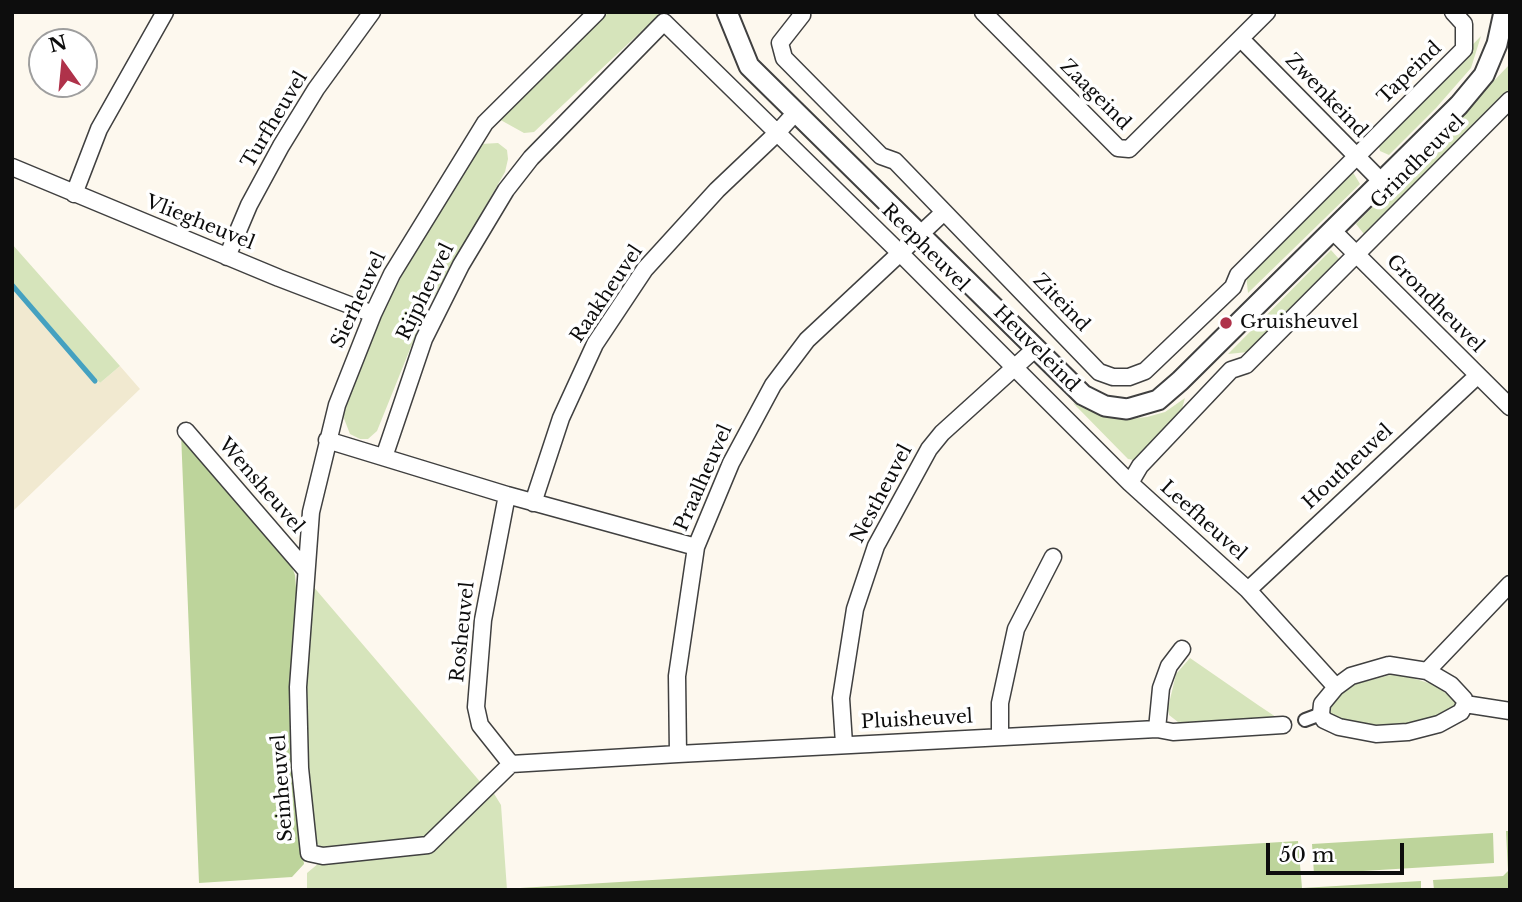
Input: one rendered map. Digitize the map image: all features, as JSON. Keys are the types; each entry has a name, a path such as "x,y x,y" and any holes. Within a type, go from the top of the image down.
{"street":[{"path":"74,194 99,129 165,12"},
{"name":"Turfheuvel","path":"227,257 249,205 281,146 316,89 372,12"},
{"name":"Sierheuvel","path":"311,512 337,405 391,274 485,123 597,12"},
{"name":"Heuveleind","path":"727,12 749,66 1083,395 1105,406 1127,409 1158,400 1189,373 1459,105 1484,75 1497,44 1504,12"},
{"name":"Zaageind","path":"983,12 1118,148 1129,149 1267,12"},
{"name":"Tapeind","path":"1355,156 1464,49 1464,24 1453,12"},
{"name":"Ziteind","path":"802,13 780,43 784,58 881,156 895,161 1099,372 1113,377 1129,377 1145,371 1233,287 1238,275 1355,156"},
{"name":"Reepheuvel","path":"531,158 664,22 1130,483"},
{"name":"Zwenkeind","path":"1241,39 1381,181"},
{"name":"Grindheuvel","path":"1356,254 1510,100"},
{"name":"Raakheuvel","path":"533,503 561,418 595,344 645,269 717,190 796,112"},
{"name":"Rijpheuvel","path":"384,457 424,339 436,314 506,190 531,158"},
{"name":"Vliegheuvel","path":"12,167 227,257 373,314"},
{"name":"Praalheuvel","path":"678,754 677,676 696,547 731,463 773,385 807,340 944,212"},
{"name":"Grondheuvel","path":"1332,230 1510,407"},
{"path":"1130,483 1140,466 1231,370 1246,365 1356,254"},
{"name":"Nestheuvel","path":"844,744 841,698 855,609 876,546 929,449 942,433 1036,348"},
{"name":"Houtheuvel","path":"1248,590 1477,376"},
{"name":"Wensheuvel","path":"186,431 305,569"},
{"path":"327,440 533,503 696,547"},
{"name":"Leefheuvel","path":"1130,483 1248,590 1336,687"},
{"name":"Rosheuvel","path":"507,495 483,620 476,707 480,725 511,764"},
{"name":"Seinheuvel","path":"311,512 298,687 300,768 309,853 323,856 428,845 511,764"},
{"path":"1000,737 1000,702 1016,629 1053,556"},
{"path":"1427,671 1510,584"},
{"path":"1157,729 1161,688 1169,666 1182,649"},
{"path":"1389,665 1427,671 1451,685 1464,699 1465,704 1461,712 1439,724 1408,732 1376,734 1339,727 1324,720 1321,714 1322,704 1336,687 1351,676 1389,665"},
{"path":"1465,704 1510,711"},
{"path":"1305,720 1321,714"},
{"name":"Pluisheuvel","path":"678,754 1283,725"},
{"path":"511,764 678,754"}],"shaded area":[{"path":"12,282 100,383 120,366 140,389 12,512"}],"green space":[{"path":"609,12 662,12 534,132 524,133 497,118"},
{"path":"1481,36 1471,68 1436,108 1389,155 1380,151 1378,142"},
{"path":"1510,64 1510,92 1364,234 1356,224"},
{"path":"498,143 507,150 505,172 425,312 377,431 368,439 360,439 350,434 343,416 374,328 429,225 481,144"},
{"path":"1351,169 1360,184 1248,293 1246,274"},
{"path":"12,244 120,366 100,383 12,282"},
{"path":"1331,250 1339,259 1248,352 1228,354"},
{"path":"1185,398 1180,416 1134,460 1128,459 1073,403 1104,416 1129,419 1165,412"},
{"path":"181,433 288,556 295,575 297,600 292,735 297,814 304,864 292,877 199,883"},
{"path":"312,585 482,784 431,833 422,837 326,850 313,841 309,812 304,687"},
{"path":"1190,658 1276,717 1184,725 1178,722 1169,715 1168,708 1176,674"},
{"path":"1390,675 1406,676 1435,685 1456,701 1454,712 1407,727 1376,728 1340,723 1330,715 1331,707 1340,695 1356,684"},
{"path":"493,792 501,805 507,890 307,890 307,873 319,863 428,852"},
{"path":"1506,831 1510,831 1510,890 1434,890 1433,880 1503,876 1508,871"},
{"path":"1493,833 1494,863 1314,874 1312,844"},
{"path":"1298,841 1302,888 1421,881 1421,890 520,888"}],"waterway":[{"path":"12,285 95,381"}],"place":[{"name":"Gruisheuvel","path":"1226,323"}]}
